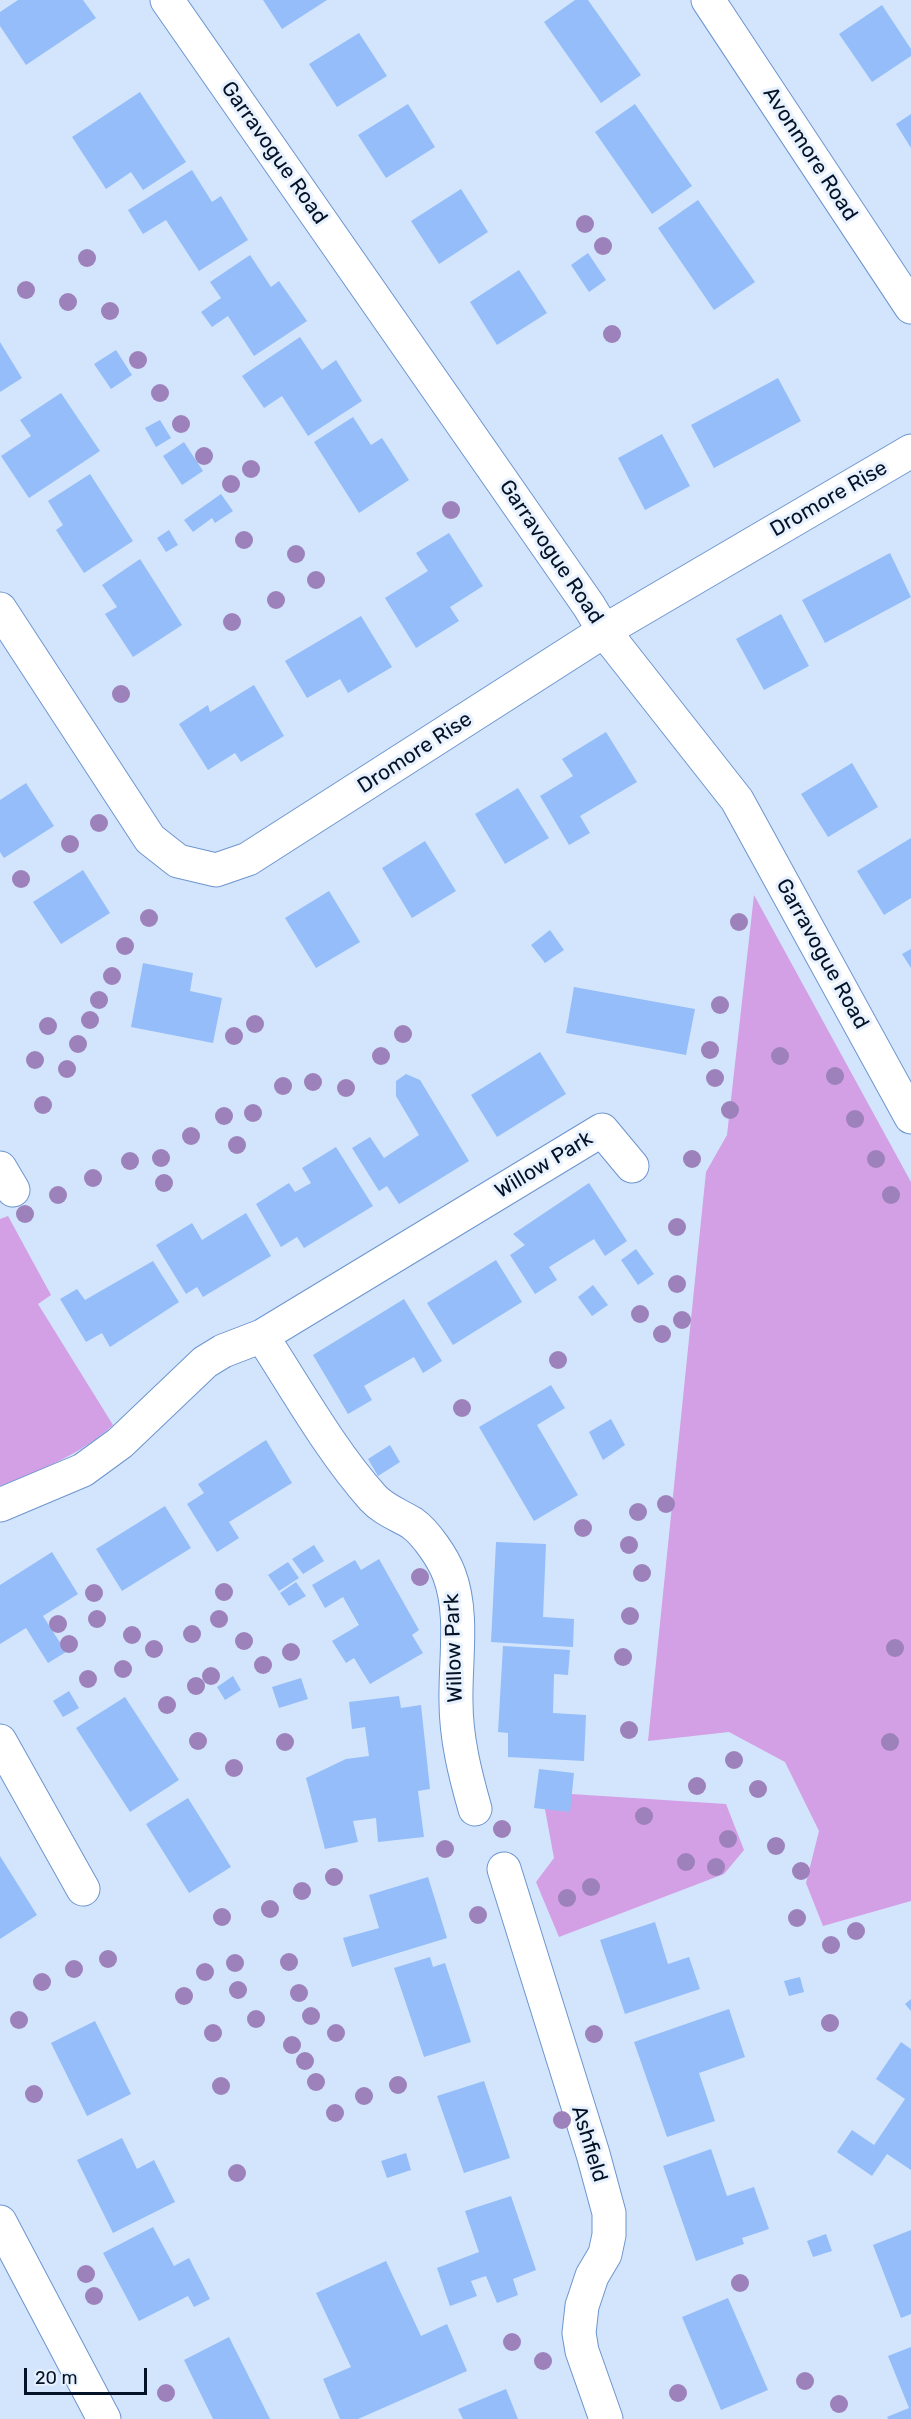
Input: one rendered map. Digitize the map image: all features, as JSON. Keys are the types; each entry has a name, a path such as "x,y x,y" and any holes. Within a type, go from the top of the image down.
{"street":[{"name":"Garravogue Road","path":"167,0 576,586 604,631 738,800 911,1117"},
{"name":"Avonmore Road","path":"718,4 911,307"},
{"name":"Dromore Rise","path":"0,609 150,839 178,861 216,870 248,859 604,631 911,451"},
{"name":"Willow Park","path":"0,1505 83,1470 120,1443 205,1362 223,1351 262,1336 602,1130 632,1166"},
{"name":"Willow Park","path":"262,1336 348,1467 375,1500 413,1524 428,1541 449,1574 456,1619 456,1704 460,1752 474,1809"},
{"path":"0,1741 83,1889"},
{"name":"Ashfield","path":"504,1869 609,2213 609,2235 605,2254 592,2276 582,2306 579,2332 582,2351 606,2419"},
{"path":"0,2222 104,2419"}],"shaded area":[{"path":"754,895 911,1182 911,1901 823,1926 806,1883 819,1831 785,1762 729,1732 648,1741 706,1172 727,1135"},
{"path":"8,1216 51,1295 38,1304 113,1425 74,1453 45,1468 0,1486 0,1219"},
{"path":"571,1794 726,1804 744,1850 724,1874 559,1937 536,1882 554,1858 544,1804"}],"building":[{"path":"18,0 83,0 96,18 26,65 0,26 0,12"},
{"path":"263,0 327,0 282,29"},
{"path":"575,0 588,0 641,75 601,103 544,22"},
{"path":"882,5 911,49 911,56 872,82 839,34"},
{"path":"359,33 387,76 337,107 309,64"},
{"path":"140,92 186,162 143,190 131,172 106,189 72,137"},
{"path":"408,104 435,147 386,178 358,135"},
{"path":"635,104 692,186 652,214 595,132"},
{"path":"911,114 911,148 896,124"},
{"path":"192,170 212,202 221,196 248,240 199,271 166,220 143,234 128,210"},
{"path":"461,189 488,232 439,264 411,221"},
{"path":"698,200 755,282 714,310 658,228"},
{"path":"588,253 606,280 589,292 571,265"},
{"path":"250,255 271,287 279,281 307,321 254,356 228,316 212,327 201,312 221,298 210,282"},
{"path":"519,270 547,313 497,345 470,302"},
{"path":"300,337 322,370 336,360 362,401 308,436 282,396 264,408 242,376"},
{"path":"0,342 22,378 0,392"},
{"path":"116,350 132,375 111,389 94,364"},
{"path":"778,378 801,421 714,468 691,425"},
{"path":"61,393 100,451 29,498 1,456 31,436 20,420"},
{"path":"353,417 371,445 382,438 409,480 359,513 314,442"},
{"path":"160,420 171,438 156,447 145,428"},
{"path":"662,434 690,486 645,510 618,458"},
{"path":"184,442 203,471 182,485 163,456"},
{"path":"90,474 133,541 84,573 56,530 63,525 48,501"},
{"path":"221,494 233,511 215,523 212,518 193,532 184,520"},
{"path":"169,530 178,545 166,552 157,538"},
{"path":"449,533 483,586 450,607 459,621 416,648 385,598 428,571 416,553"},
{"path":"890,553 911,597 825,643 802,600"},
{"path":"140,559 182,625 133,657 105,614 117,607 102,585"},
{"path":"781,614 809,666 764,690 736,639"},
{"path":"361,616 392,667 348,693 340,679 307,698 285,661"},
{"path":"254,685 284,736 241,762 235,753 208,770 179,724 208,705 210,712"},
{"path":"606,732 637,782 580,816 590,833 569,845 540,796 573,776 562,759"},
{"path":"852,763 878,807 828,837 801,794"},
{"path":"26,783 54,826 4,858 0,852 0,800"},
{"path":"518,788 549,838 505,864 475,814"},
{"path":"911,838 911,898 884,915 857,871"},
{"path":"425,841 456,891 412,918 382,868"},
{"path":"83,870 110,913 61,944 33,902"},
{"path":"329,891 360,942 316,968 285,918"},
{"path":"550,930 564,950 545,963 531,945"},
{"path":"911,949 911,968 902,954"},
{"path":"143,963 193,973 190,991 222,998 213,1043 131,1027"},
{"path":"574,987 695,1009 686,1055 566,1033"},
{"path":"540,1052 566,1094 497,1137 471,1095"},
{"path":"406,1074 420,1080 469,1161 399,1204 387,1186 379,1191 352,1148 370,1137 384,1158 419,1135 396,1096 396,1081"},
{"path":"336,1147 373,1206 304,1248 297,1237 281,1247 256,1204 289,1183 295,1192 311,1183 302,1168"},
{"path":"589,1183 627,1241 605,1256 594,1239 549,1267 557,1280 535,1294 510,1255 525,1245 513,1234"},
{"path":"246,1213 271,1256 203,1297 197,1287 186,1294 156,1245 192,1223 202,1240"},
{"path":"636,1249 654,1274 638,1285 621,1260"},
{"path":"496,1260 522,1302 453,1345 427,1303"},
{"path":"153,1261 179,1302 110,1347 102,1333 86,1342 60,1299 77,1289 85,1300"},
{"path":"593,1285 608,1305 592,1316 578,1297"},
{"path":"404,1299 442,1361 423,1373 414,1357 364,1386 372,1400 348,1414 313,1355"},
{"path":"551,1385 565,1408 537,1425 578,1495 534,1521 479,1427"},
{"path":"611,1419 625,1445 603,1460 589,1432"},
{"path":"266,1440 292,1483 229,1522 239,1538 217,1552 187,1504 204,1493 198,1484"},
{"path":"390,1445 400,1462 378,1476 368,1459"},
{"path":"165,1506 191,1548 122,1591 96,1549"},
{"path":"496,1542 546,1544 543,1617 574,1619 573,1647 491,1642"},
{"path":"314,1545 324,1561 303,1574 292,1559"},
{"path":"52,1552 78,1594 43,1616 66,1652 48,1663 26,1628 0,1644 0,1585"},
{"path":"379,1559 419,1630 412,1635 423,1653 370,1684 354,1658 346,1663 332,1641 359,1625 343,1597 325,1608 312,1585 355,1560 361,1570"},
{"path":"288,1562 299,1578 279,1591 268,1575"},
{"path":"296,1582 306,1596 289,1606 280,1593"},
{"path":"503,1646 570,1650 568,1675 554,1674 553,1713 586,1715 584,1761 508,1757 508,1733 498,1732"},
{"path":"233,1676 241,1690 225,1700 217,1687"},
{"path":"301,1678 308,1699 279,1708 272,1687"},
{"path":"69,1691 79,1708 63,1717 53,1701"},
{"path":"399,1696 401,1708 421,1705 430,1789 418,1791 424,1837 378,1842 376,1818 353,1821 358,1842 325,1849 306,1778 346,1759 369,1756 365,1727 352,1729 349,1702"},
{"path":"125,1697 179,1780 130,1812 76,1728"},
{"path":"539,1769 574,1773 570,1812 534,1808"},
{"path":"188,1798 231,1867 189,1893 146,1824"},
{"path":"0,1856 37,1915 0,1939"},
{"path":"428,1877 447,1938 352,1967 343,1938 379,1928 369,1895"},
{"path":"655,1922 668,1964 689,1957 700,1989 625,2014 600,1940"},
{"path":"430,1957 433,1967 445,1963 471,2042 424,2057 394,1968"},
{"path":"800,1977 804,1992 789,1996 784,1981"},
{"path":"911,1999 911,2011 905,2004"},
{"path":"729,2009 745,2057 699,2073 715,2121 667,2137 634,2042"},
{"path":"95,2021 131,2094 87,2116 51,2043"},
{"path":"901,2042 911,2049 911,2170 887,2154 872,2176 837,2152 852,2130 874,2145 905,2099 876,2079"},
{"path":"484,2081 510,2158 464,2173 437,2096"},
{"path":"122,2138 137,2169 154,2160 175,2202 113,2233 77,2160"},
{"path":"711,2149 727,2196 754,2187 769,2229 742,2238 744,2244 696,2261 663,2166"},
{"path":"406,2153 411,2170 387,2178 381,2161"},
{"path":"511,2196 536,2270 513,2279 518,2295 497,2303 486,2276 471,2281 477,2296 450,2306 437,2268 479,2252 465,2211"},
{"path":"153,2227 174,2266 189,2258 210,2299 194,2307 188,2296 139,2321 103,2253"},
{"path":"911,2230 911,2314 901,2318 873,2245"},
{"path":"826,2234 832,2251 813,2257 807,2241"},
{"path":"386,2261 421,2336 447,2324 467,2371 358,2419 340,2419 323,2379 351,2367 316,2293"},
{"path":"728,2298 768,2390 721,2410 682,2317"},
{"path":"229,2337 270,2419 213,2419 184,2360"},
{"path":"911,2347 911,2419 888,2419 887,2417 909,2408 888,2356"},
{"path":"506,2389 518,2419 463,2419 458,2409"}]}
